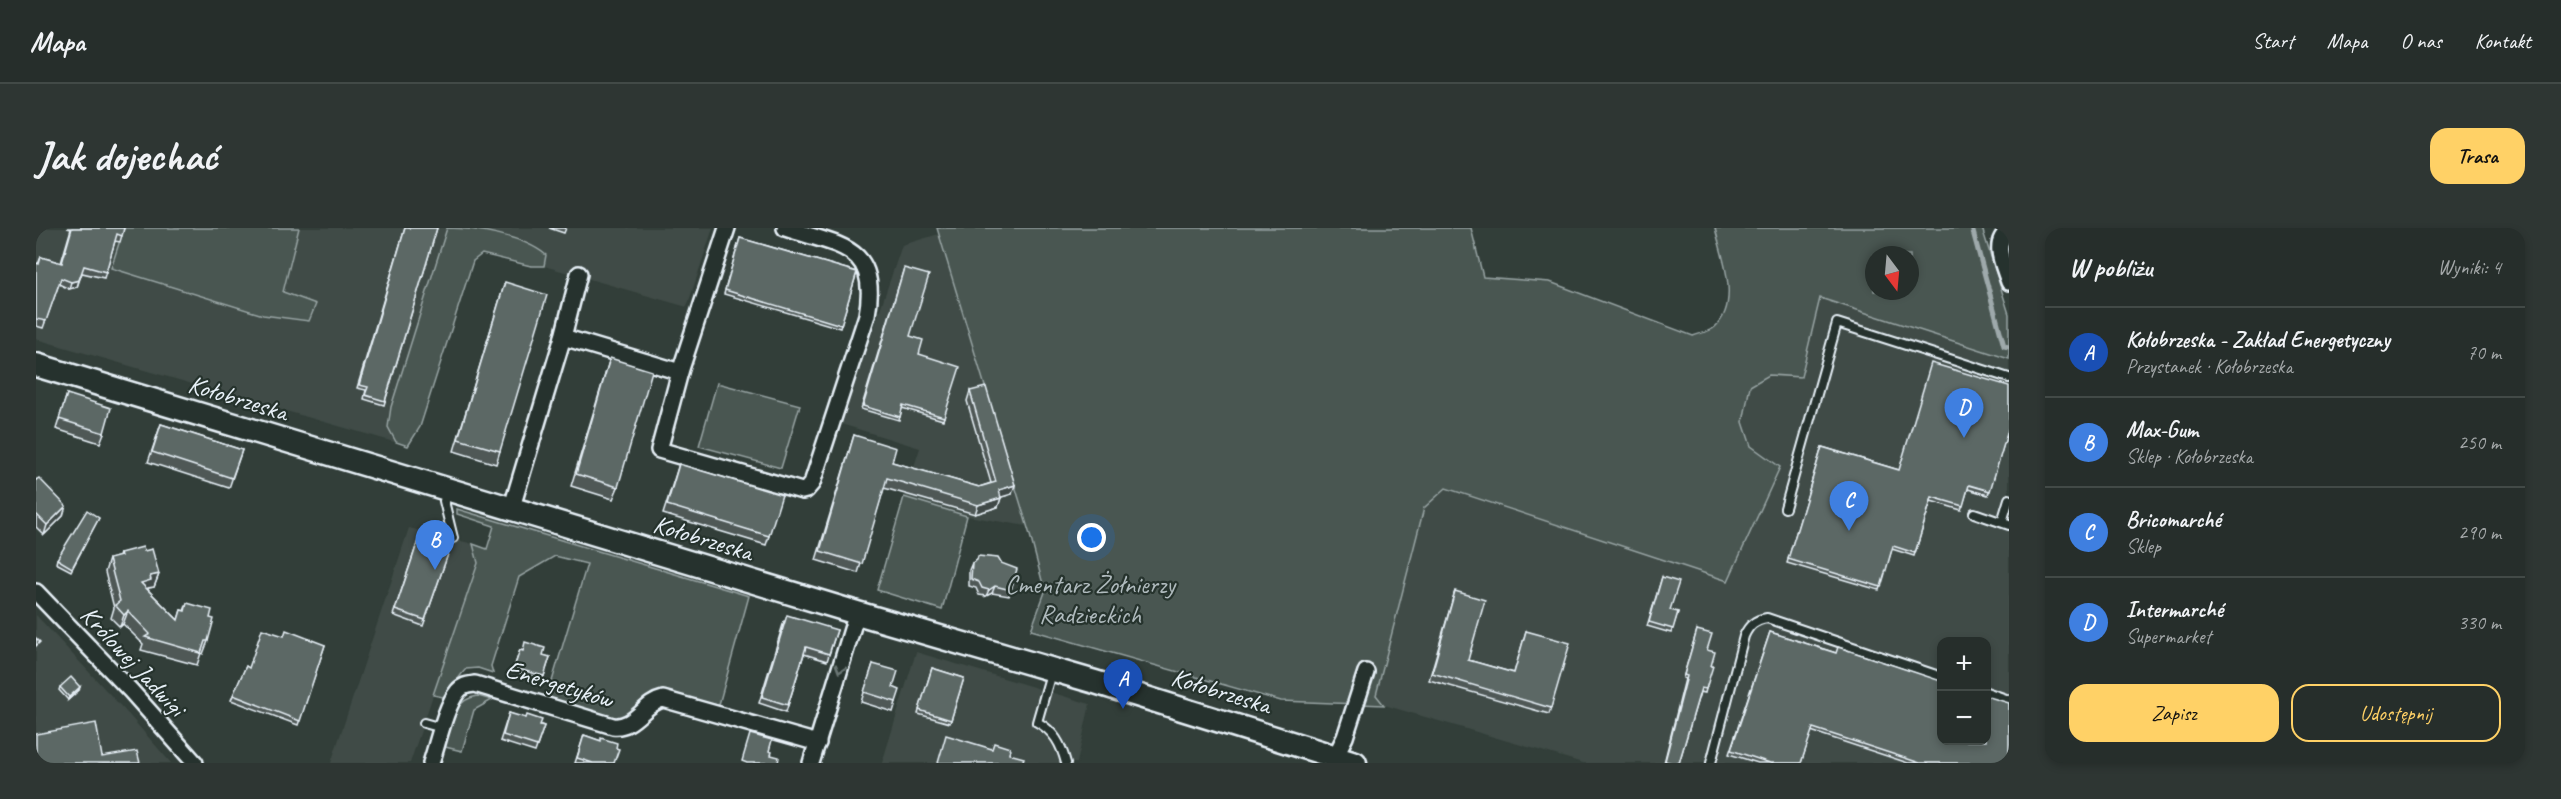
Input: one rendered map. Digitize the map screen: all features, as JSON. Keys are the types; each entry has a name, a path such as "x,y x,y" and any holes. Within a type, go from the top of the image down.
{"main road":[{"name":"Kołobrzeska","path":"36,365 511,510 1053,670 1341,761"}],"street":[{"path":"727,228 680,372 659,450 797,490 806,490 810,487 867,315 871,288 864,263 851,250 785,228"},
{"path":"1993,228 2009,282"},
{"path":"1998,245 2001,237 2009,231"},
{"path":"511,510 563,337 579,274"},
{"path":"563,337 680,372"},
{"name":"Królowej Jadwigi","path":"36,591 131,691 195,763"},
{"path":"811,763 857,613"},
{"path":"1341,761 1345,737 1366,672"},
{"name":"Energetyków","path":"431,763 459,690 465,685 475,684 613,726 626,725 657,700 663,699 818,743"}],"lane":[{"path":"1785,508 1837,323 2009,378"},
{"path":"447,489 445,505 453,538"},
{"path":"1974,513 2006,523 2009,499"},
{"path":"1711,763 1744,636 1749,626 1760,619 1767,618 1937,676"},
{"path":"1053,670 1037,722 1048,728 1056,737 1066,763"},
{"path":"1991,694 2009,700"},
{"path":"424,723 443,728"}],"shaded area":[{"path":"36,228 713,228 687,307 544,266 531,266 481,254 472,261 420,427 408,446 36,339"},
{"path":"939,234 1027,526 967,516 904,497 920,448 841,424 902,245"},
{"path":"1820,298 2009,359 2009,763 1583,763 1384,705 1376,695 1424,508 1446,488 1728,581 1779,467 1751,447 1743,422 1750,386 1769,375 1801,377"},
{"path":"409,528 473,544 478,563 410,763 331,763"},
{"path":"36,615 129,715 171,763 36,763"},
{"path":"916,652 1090,704 1077,763 882,763"}],"green space":[{"path":"124,228 299,228 283,292 316,304 309,321 263,315 111,268"},
{"path":"447,228 499,234 525,243 546,255 544,266 531,266 482,254 473,261 420,427 408,446 396,442 388,427 391,407"},
{"name":"Cmentarz Żołnierzy Radzieckich","path":"937,228 1471,228 1483,277 1550,282 1693,336 1715,327 1723,317 1727,305 1725,266 1715,228 1982,228 2009,314 2009,359 1820,298 1801,377 1769,375 1750,386 1743,422 1751,446 1780,467 1728,581 1446,488 1424,508 1376,695 1384,705 1281,701 1031,630 1045,592 1030,535"},
{"path":"717,383 800,405 781,468 699,446"},
{"path":"904,497 967,516 942,610 877,590"},
{"path":"457,509 749,596 718,708 667,693 623,718 613,719 547,698 587,564 555,556 519,577 491,666 493,673 478,668 466,669 443,697 433,695 478,563 473,544 487,549 494,526 457,514"},
{"path":"478,696 492,700 474,710 462,751 445,747 451,722 458,708 469,698"}],"building":[{"path":"72,228 124,228 122,236 117,234 106,272 84,266 79,280 71,282 61,278 46,321 36,319 36,263 39,264 41,257 62,263"},
{"path":"405,228 437,228 385,401 365,395 368,387 359,385"},
{"path":"740,238 857,272 841,325 725,290"},
{"path":"904,268 929,275 910,336 923,340 919,354 960,367 944,417 903,405 900,417 863,406"},
{"path":"505,282 547,295 500,451 458,439"},
{"path":"610,358 652,371 618,487 576,474"},
{"path":"1931,363 2009,386 2009,427 1990,491 1969,485 1963,506 1932,497 1915,553 1893,546 1881,587 1788,559 1822,447 1899,470"},
{"path":"986,387 1015,485 999,490 1001,498 978,505 887,478 862,564 820,551 854,435 896,448 892,462 979,487 996,482 970,391"},
{"path":"67,394 111,408 104,433 59,419"},
{"path":"161,424 242,450 232,478 152,452"},
{"path":"679,464 782,495 769,536 667,505"},
{"path":"39,478 66,506 47,525 36,514 36,480"},
{"path":"87,510 99,518 72,568 57,559"},
{"path":"418,541 449,551 425,620 395,610"},
{"path":"143,547 144,551 152,549 159,574 150,576 151,580 141,583 178,620 181,610 185,611 187,603 212,610 210,618 214,619 208,641 205,641 201,653 145,637 150,634 128,611 124,615 115,605 120,601 109,559 121,556 120,553"},
{"path":"978,556 998,558 1001,563 1017,569 1011,590 995,586 989,590 982,588 979,582 971,579 972,563 977,560"},
{"path":"1662,577 1679,582 1670,610 1678,612 1673,629 1649,622"},
{"path":"1455,591 1485,600 1468,660 1514,673 1526,631 1570,643 1551,708 1432,673"},
{"path":"787,615 837,630 829,654 806,647 788,705 762,697"},
{"path":"262,629 284,636 286,630 325,645 300,721 233,695 246,666 249,668"},
{"path":"1697,630 1712,634 1707,650 1715,652 1711,666 1713,666 1706,689 1701,688 1679,763 1672,763 1665,761 1687,676 1684,675"},
{"path":"1770,632 1836,653 1838,647 1937,680 1937,745 1991,745 1991,698 2009,703 2009,763 1920,763 1813,728 1801,763 1770,763 1731,750"},
{"path":"525,642 545,648 543,655 550,657 544,676 514,668"},
{"path":"873,664 898,671 893,687 900,690 896,702 864,692"},
{"path":"932,668 964,678 951,720 919,710"},
{"path":"71,677 80,687 69,697 60,687"},
{"path":"509,713 542,720 540,725 544,726 537,746 503,735"},
{"path":"96,723 102,757 137,751 140,763 36,763 36,734"},
{"path":"750,734 772,740 769,751 772,752 771,755 779,757 778,763 742,761"},
{"path":"584,735 601,741 601,738 617,743 616,748 619,749 614,763 593,763 577,758"},
{"path":"946,735 992,749 994,743 1010,748 1009,754 1024,758 1022,763 938,763"}],"waterway":[{"path":"1972,228 2004,346 2009,347"}],"place":[{"name":"Intermarché","path":"1964,438"},
{"name":"Bricomarché","path":"1849,531"},
{"name":"Max-Gum","path":"435,570"},
{"name":"Kołobrzeska - Zakład Energetyczny","path":"1123,709"}]}
